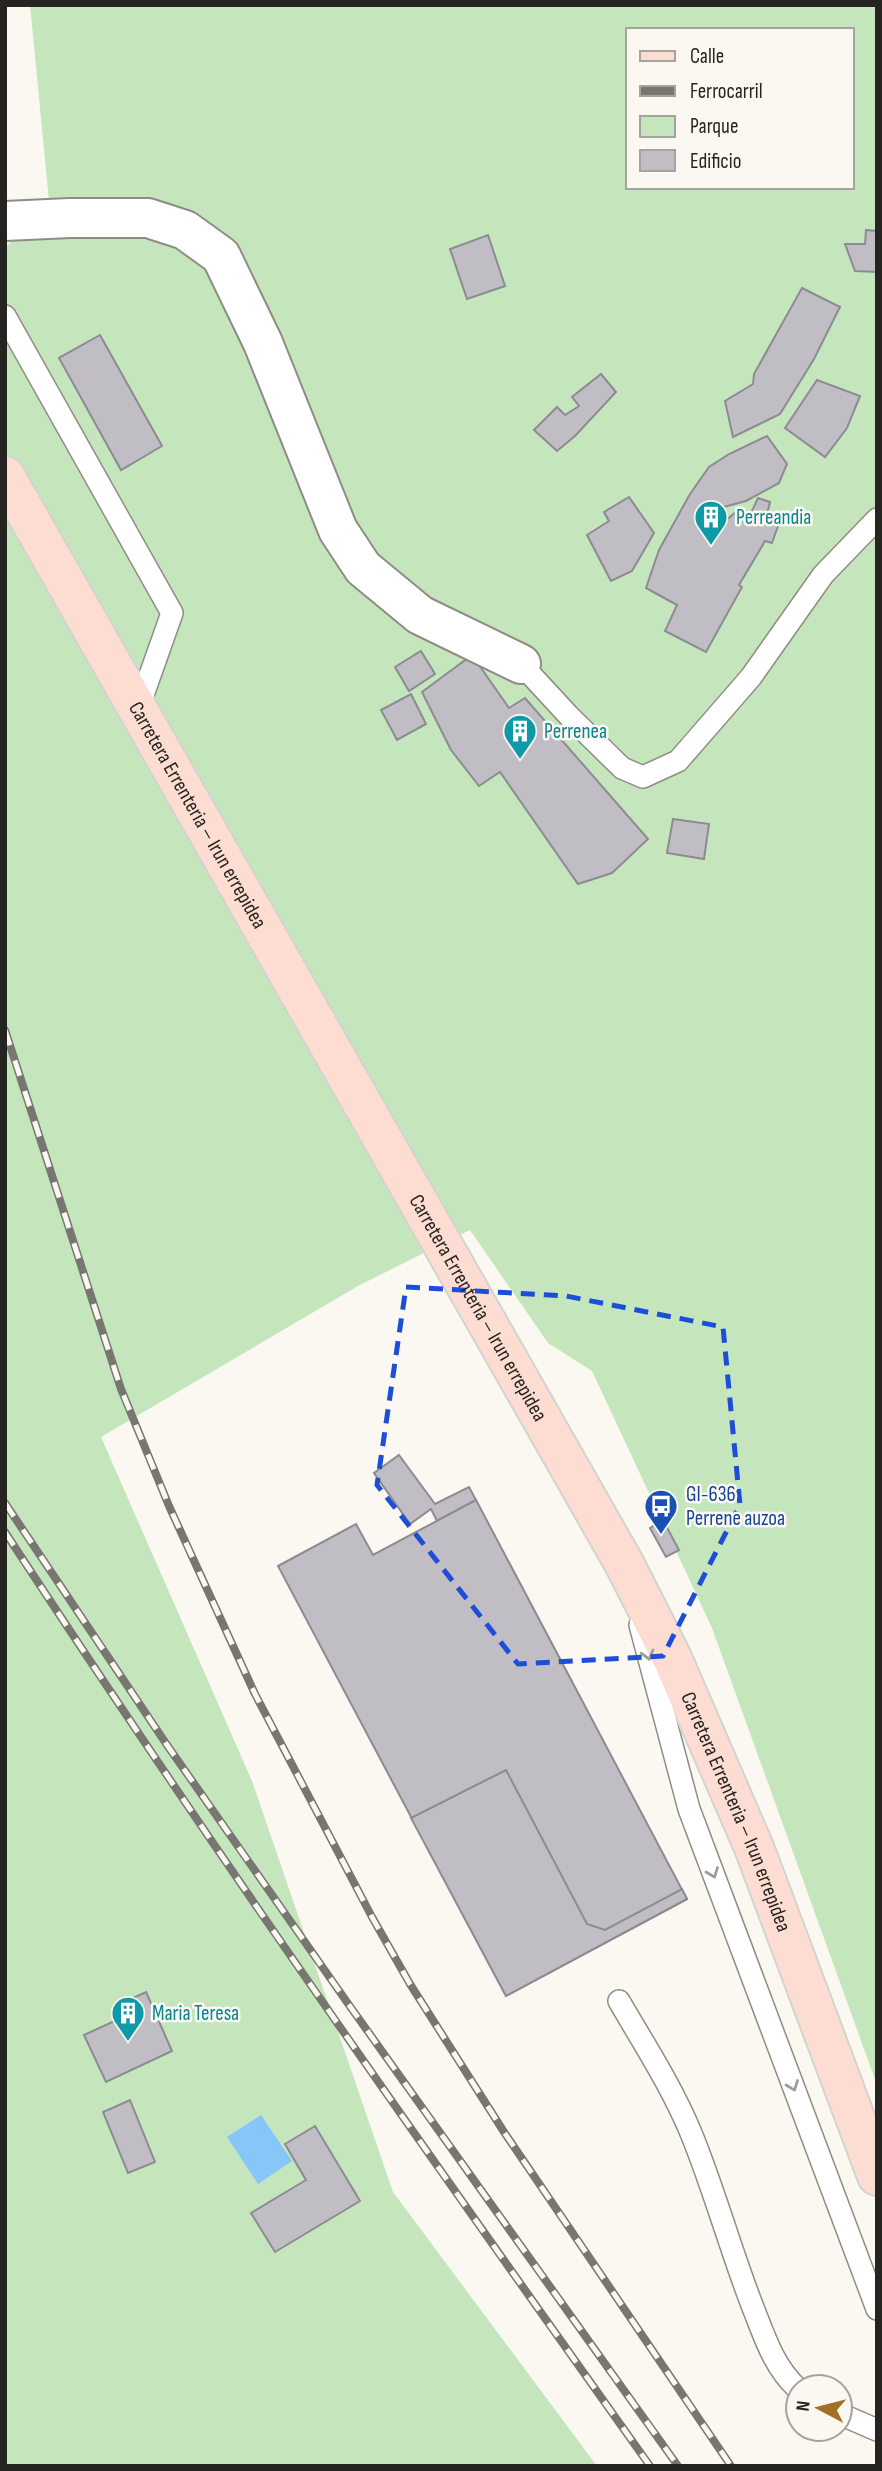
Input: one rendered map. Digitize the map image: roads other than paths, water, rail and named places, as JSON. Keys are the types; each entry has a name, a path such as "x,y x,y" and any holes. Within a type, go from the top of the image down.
{"main road":[{"name":"Carretera Errenteria – Irun errepidea","path":"5,476 625,1565 672,1658 755,1850 877,2176"}],"street":[{"path":"5,221 148,218 185,230 221,256 263,343 338,530 363,568 420,615 521,664"}],"lane":[{"path":"5,316 172,614 138,709"},
{"path":"521,664 622,768 643,777 678,761 751,677 823,575 877,519"},
{"path":"625,1565 689,1809 877,2309"},
{"path":"619,2001 691,2134 732,2252 777,2364 785,2373"},
{"path":"854,2420 877,2430"}],"water":[{"path":"261,2115 292,2161 258,2184 227,2137"}],"railway":[{"path":"5,1030 121,1389 169,1506 255,1694 410,1984 504,2132 731,2466"},
{"path":"5,1503 167,1745 678,2466"},
{"path":"5,1532 242,1885 650,2466"}],"place":[{"name":"Perreandia","path":"711,547"},
{"name":"Perrenea","path":"520,761"},
{"name":"GI-636 Perrene auzoa","path":"661,1536"},
{"name":"Maria Teresa","path":"128,2043"}]}
